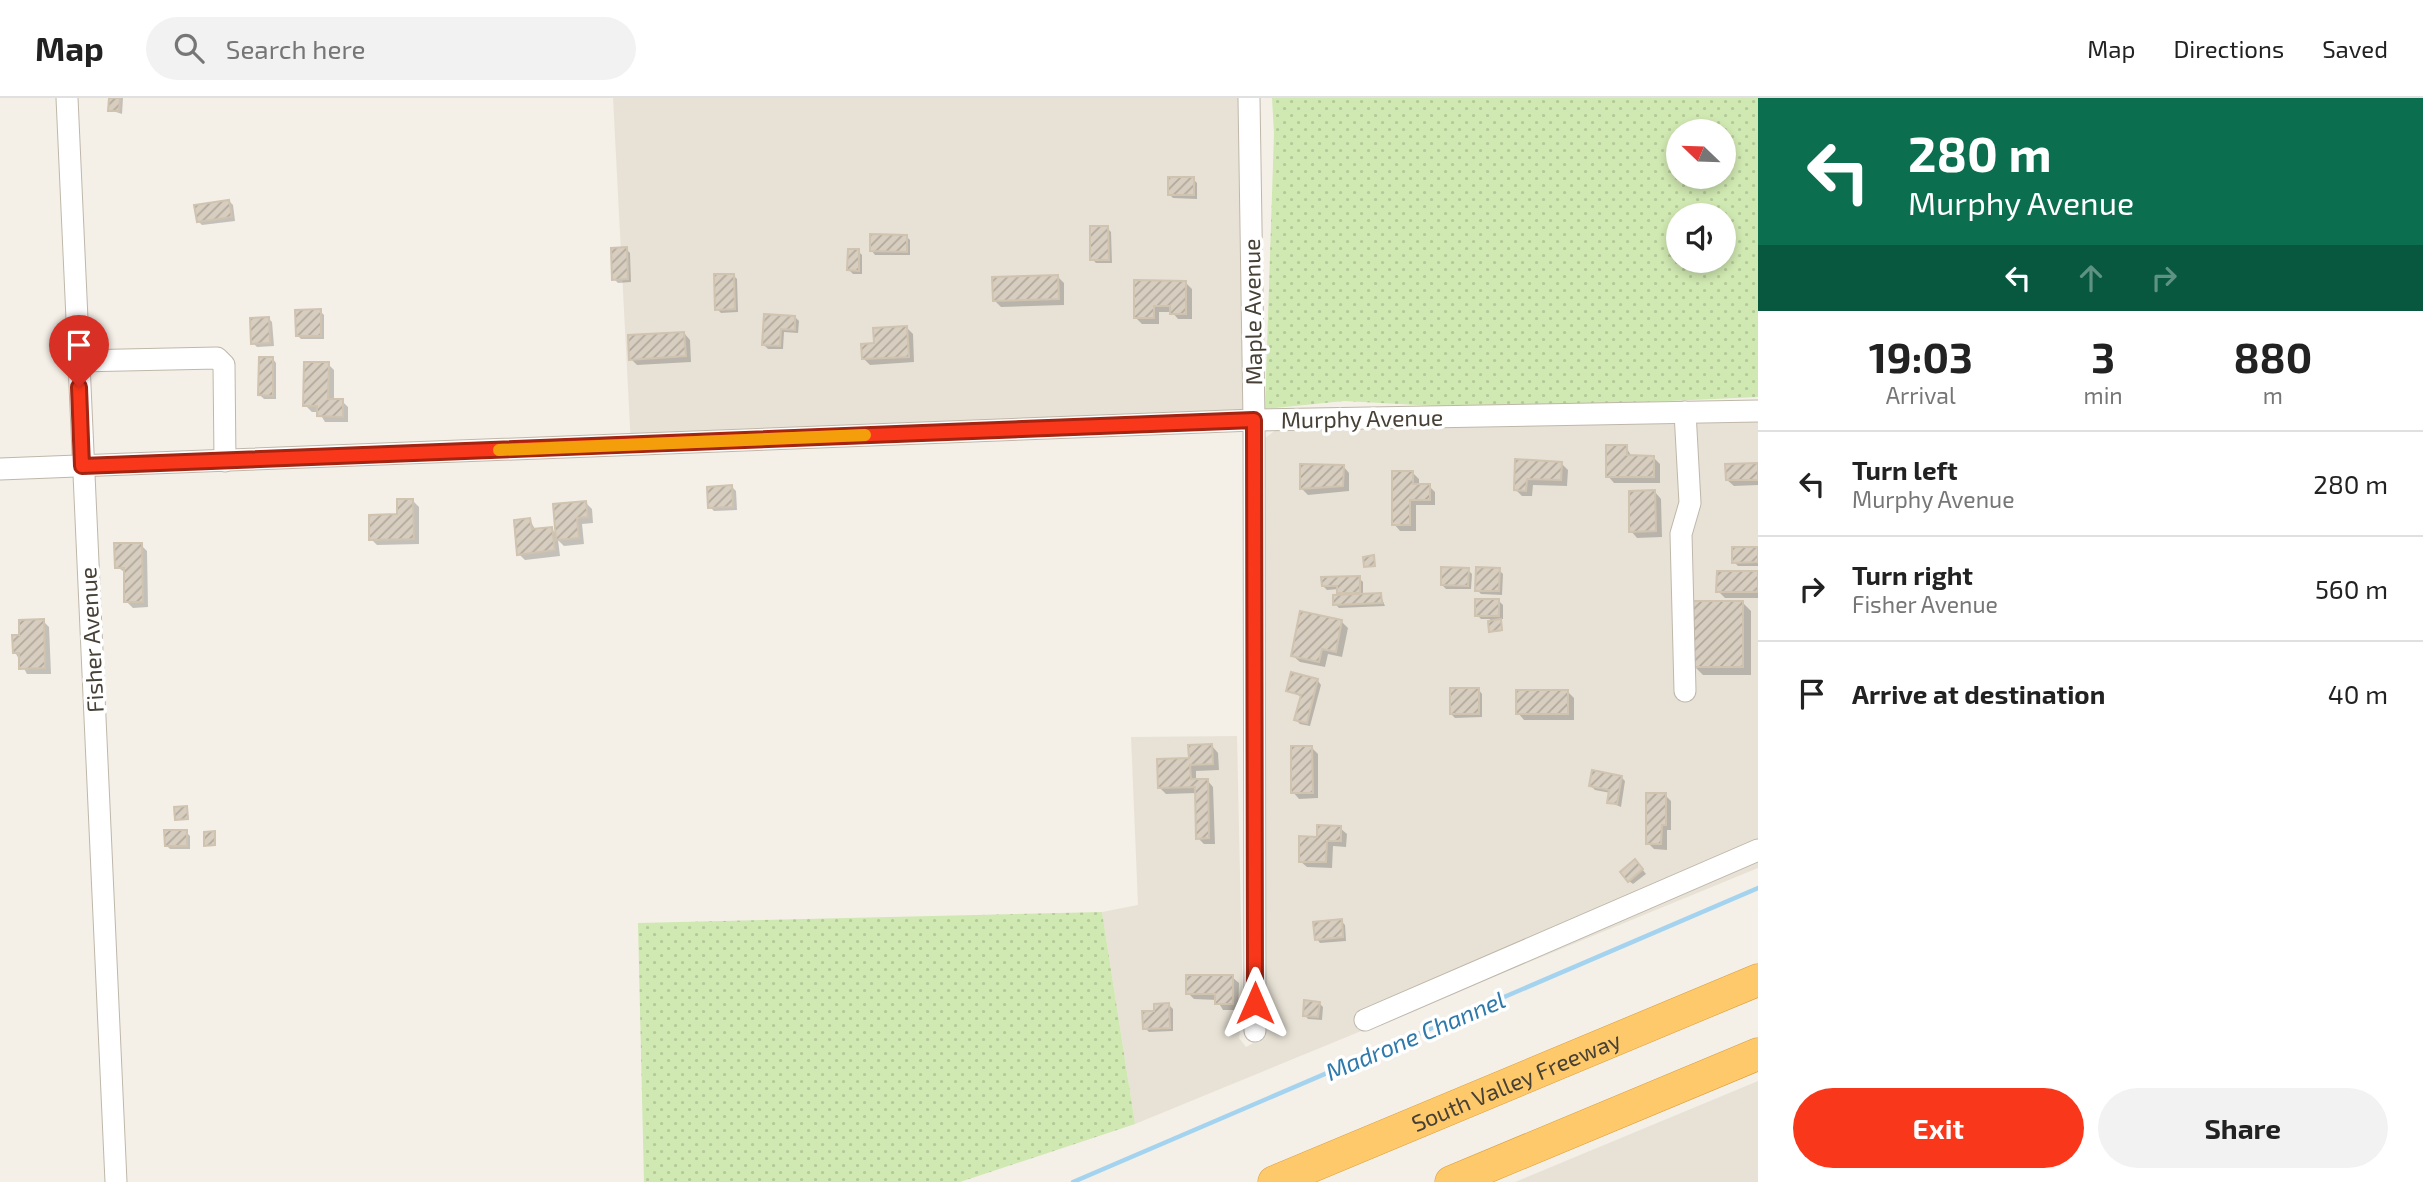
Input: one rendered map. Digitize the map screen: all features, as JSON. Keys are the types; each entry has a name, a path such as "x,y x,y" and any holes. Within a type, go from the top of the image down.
{"highway":[{"name":"South Valley Freeway","path":"1274,1182 1758,980"},
{"path":"1451,1182 1758,1054"}],"street":[{"name":"Fisher Avenue","path":"67,98 116,1182"},
{"name":"Maple Avenue","path":"1249,98 1254,420 1255,1031"},
{"path":"78,361 217,358 224,365 225,461"},
{"name":"Murphy Avenue","path":"0,469 1254,420 1758,411"},
{"path":"1685,412 1690,503 1681,534 1685,691"},
{"path":"1365,1020 1758,850"}],"shaded area":[{"path":"613,98 1247,98 1249,415 631,446"},
{"path":"1758,420 1758,868 1135,1124 1102,912 1138,905 1131,737 1237,736 1243,1013 1239,1038 1246,1047 1266,1036 1262,440 1277,429"},
{"path":"1758,1081 1758,1182 1515,1182"}],"green space":[{"path":"1272,98 1758,98 1758,397 1490,409 1344,401 1265,409 1274,133"},
{"path":"1102,912 1135,1124 960,1182 644,1182 638,923"}],"building":[{"path":"109,98 120,98 119,111 108,111"},
{"path":"1168,177 1194,177 1194,195 1168,195"},
{"path":"229,200 232,217 197,222 194,205"},
{"path":"1090,226 1108,226 1109,260 1090,260"},
{"path":"870,234 907,235 907,252 870,251"},
{"path":"627,247 628,279 612,280 611,248"},
{"path":"848,249 859,249 859,271 847,270"},
{"path":"714,274 734,274 735,309 715,310"},
{"path":"1058,275 1059,299 993,301 992,277"},
{"path":"1134,280 1186,281 1186,314 1170,314 1170,306 1154,306 1154,318 1134,318"},
{"path":"321,309 321,336 296,336 295,310"},
{"path":"764,314 795,316 795,330 781,329 780,346 762,345"},
{"path":"269,317 270,343 251,344 250,318"},
{"path":"907,326 909,357 862,359 861,344 874,343 873,328"},
{"path":"684,332 686,356 629,360 628,335"},
{"path":"259,357 273,357 273,396 258,395"},
{"path":"304,362 329,362 328,399 343,399 343,417 317,416 317,406 303,406"},
{"path":"1606,445 1627,445 1627,455 1654,456 1654,477 1606,477"},
{"path":"1515,459 1562,462 1561,480 1527,479 1526,491 1514,490"},
{"path":"1758,463 1758,480 1726,480 1725,464"},
{"path":"1300,464 1344,465 1343,486 1300,489"},
{"path":"1392,471 1413,471 1413,484 1430,484 1430,500 1410,500 1410,525 1392,525"},
{"path":"732,485 733,507 708,508 707,487"},
{"path":"1655,490 1656,531 1629,532 1629,491"},
{"path":"397,499 413,499 414,539 369,540 369,515 397,514"},
{"path":"586,501 588,517 577,518 579,538 556,540 553,504"},
{"path":"530,518 532,529 552,527 555,550 517,555 514,520"},
{"path":"114,543 142,543 143,602 124,602 124,568 115,568"},
{"path":"1732,547 1758,547 1758,562 1732,563"},
{"path":"1374,555 1375,566 1364,567 1363,557"},
{"path":"1441,567 1469,568 1468,586 1441,585"},
{"path":"1476,567 1500,568 1499,591 1475,591"},
{"path":"1717,571 1758,571 1758,592 1716,592"},
{"path":"1360,576 1360,593 1337,593 1337,586 1322,586 1321,577"},
{"path":"1381,593 1382,603 1333,605 1333,595"},
{"path":"1475,599 1499,599 1499,616 1475,616"},
{"path":"1693,601 1743,601 1743,667 1692,667"},
{"path":"1300,611 1342,620 1336,652 1322,649 1319,662 1291,656"},
{"path":"44,619 45,668 19,669 19,653 13,653 12,635 19,635 19,620"},
{"path":"1501,619 1502,630 1489,632 1488,621"},
{"path":"1291,672 1318,679 1307,723 1294,720 1301,695 1286,691"},
{"path":"1450,688 1479,688 1479,714 1450,714"},
{"path":"1516,690 1568,690 1568,714 1516,714"},
{"path":"1212,744 1213,764 1190,765 1191,779 1208,779 1209,838 1196,839 1195,787 1158,788 1157,759 1189,758 1188,745"},
{"path":"1291,746 1312,746 1313,793 1291,793"},
{"path":"1592,770 1622,776 1617,804 1607,803 1609,790 1589,786"},
{"path":"1646,793 1666,793 1666,825 1662,825 1661,844 1646,844"},
{"path":"187,806 188,819 175,820 174,807"},
{"path":"1317,825 1341,826 1341,841 1327,841 1326,862 1299,862 1299,836 1317,837"},
{"path":"164,830 187,830 187,846 165,846"},
{"path":"215,831 215,845 204,846 204,832"},
{"path":"1635,859 1643,869 1628,882 1620,872"},
{"path":"1342,919 1343,937 1315,940 1313,922"},
{"path":"1186,975 1233,975 1233,1004 1215,1004 1215,994 1186,994"},
{"path":"1304,1000 1320,1002 1318,1017 1303,1016"},
{"path":"1169,1003 1170,1028 1143,1029 1142,1011 1154,1011 1154,1004"}],"waterway":[{"name":"Madrone Channel","path":"1073,1182 1758,888"}],"slow traffic":[{"path":"499,450 865,435"}],"route":[{"path":"79,387 82,466 1254,420 1255,1003"}]}
